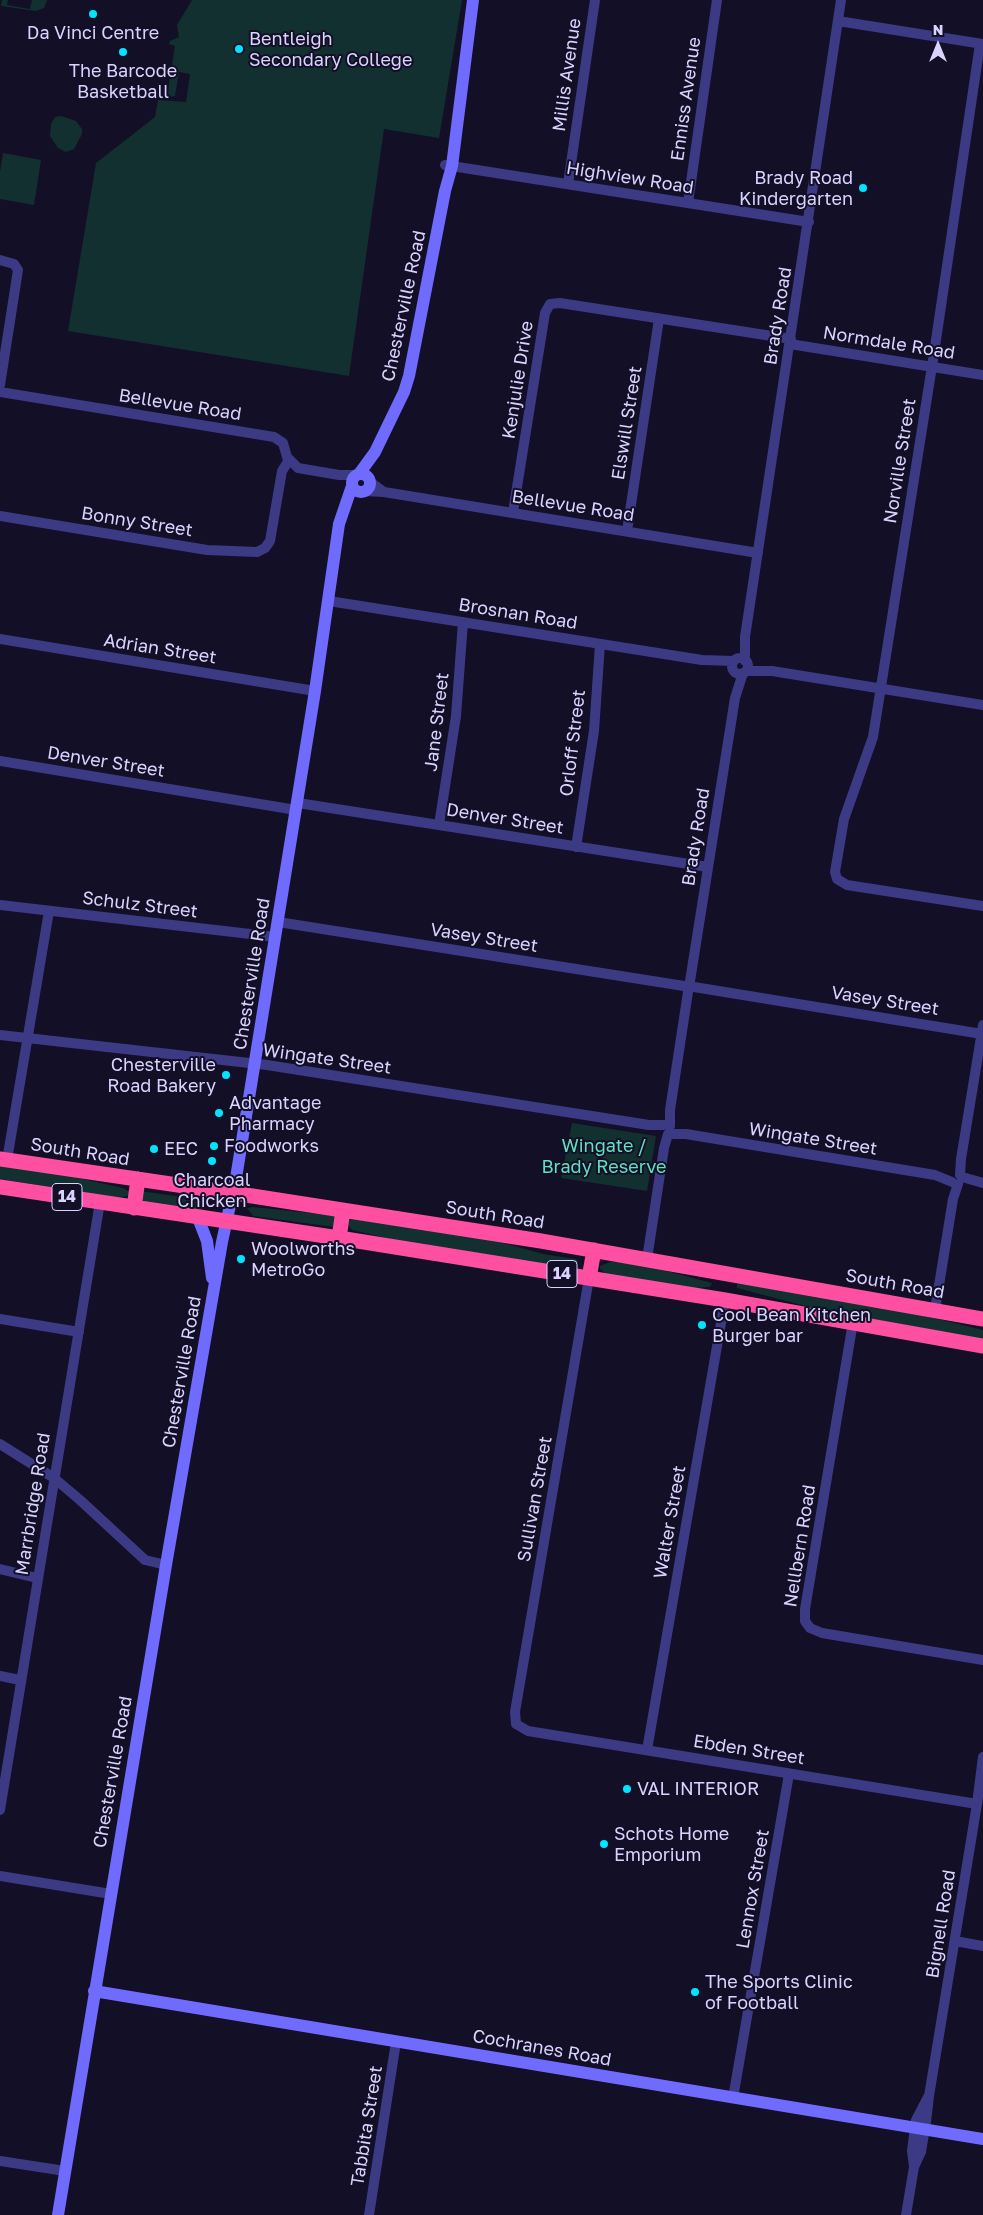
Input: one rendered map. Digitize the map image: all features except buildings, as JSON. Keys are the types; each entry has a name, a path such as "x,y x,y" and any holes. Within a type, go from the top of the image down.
{"highway":[{"name":"South Road","path":"4,1159 594,1250 983,1319"},
{"path":"134,1208 138,1179"},
{"name":"14","path":"0,1187 589,1278 853,1322 983,1346"},
{"path":"339,1238 343,1210"},
{"path":"589,1278 594,1250"},
{"path":"725,1300 730,1273"}],"street":[{"name":"Chesterville Road","path":"58,2215 110,1894 213,1291 233,1193 255,1064 339,536 361,483 407,384 445,191 451,124 461,83 473,0"},
{"name":"Millis Avenue","path":"568,184 594,0"},
{"name":"Enniss Avenue","path":"688,203 717,0"},
{"name":"Brady Road","path":"647,1259 791,342 841,0"},
{"path":"838,21 981,44"},
{"name":"Norville Street","path":"981,44 932,367 871,747 844,820 835,872 837,879 847,885 983,906"},
{"name":"Highview Road","path":"448,166 809,222"},
{"path":"0,260 16,266 17,276 0,385"},
{"name":"Kenjulie Drive","path":"513,512 546,308 550,304 560,303 659,320"},
{"name":"Normdale Road","path":"659,320 983,375"},
{"name":"Elswill Street","path":"627,531 659,320"},
{"name":"Bellevue Road","path":"0,392 274,437 283,443 289,460"},
{"path":"289,460 298,468 338,475 361,483"},
{"name":"Bonny Street","path":"0,516 208,550 252,552 261,550 268,545 272,533 282,471 289,460"},
{"name":"Bellevue Road","path":"361,483 384,492 758,552"},
{"name":"Brosnan Road","path":"329,600 983,705"},
{"name":"Jane Street","path":"439,825 456,716 463,622"},
{"name":"Adrian Street","path":"0,639 315,691"},
{"name":"Orloff Street","path":"576,846 592,741 600,644"},
{"name":"Denver Street","path":"0,761 297,806 439,825 708,867"},
{"name":"Schulz Street","path":"0,905 276,937"},
{"path":"4,1159 28,1038 49,911"},
{"name":"Vasey Street","path":"278,922 689,986 982,1029"},
{"path":"935,1310 982,1029"},
{"name":"Wingate Street","path":"0,1035 255,1064 649,1125 686,1134 981,1183"},
{"name":"Marrbridge Road","path":"0,1810 4,1764 20,1680 100,1202"},
{"path":"198,1218 207,1241 213,1291"},
{"name":"Sullivan Street","path":"516,1724 515,1712 589,1278"},
{"name":"Walter Street","path":"647,1750 725,1300"},
{"path":"0,1319 79,1332"},
{"name":"Nellbern Road","path":"853,1322 805,1610 805,1621 810,1628 822,1633 983,1660"},
{"path":"0,1444 54,1478 93,1511 145,1560 166,1566"},
{"path":"0,1569 37,1578"},
{"path":"0,1676 20,1680"},
{"name":"Ebden Street","path":"516,1724 528,1731 789,1774 979,1810"},
{"name":"Bignell Road","path":"906,2215 914,2167 912,2151 920,2129 918,2115 928,2096 979,1810 983,1757"},
{"name":"Lennox Street","path":"733,2098 789,1774"},
{"path":"0,1876 110,1894"},
{"path":"955,1941 983,1946"},
{"name":"Cochranes Road","path":"94,1991 983,2139"},
{"name":"Tabbita Street","path":"369,2215 396,2042"},
{"path":"0,2160 65,2171"}],"green space":[{"path":"2,0 8,0 7,5 30,9 32,0 47,0 44,8 36,11 1,6"},
{"path":"192,0 462,0 439,138 384,129 349,376 68,331 96,163 155,117 158,100 186,102 190,74 179,72 175,96 167,97 175,46 169,44 170,41 179,37 177,25"},
{"path":"61,116 76,121 82,129 82,134 74,149 66,152 58,148 50,136 51,124 55,117"},
{"path":"3,153 41,160 34,205 0,199 0,172"},
{"name":"Wingate / Brady Reserve","path":"572,1123 656,1136 647,1191 561,1178"},
{"path":"0,1165 65,1175 123,1188 130,1192 130,1195 119,1198 0,1179"},
{"path":"140,1191 204,1200 205,1209 200,1210 138,1202"},
{"path":"253,1207 337,1216 334,1227 253,1216 247,1208"},
{"path":"354,1219 493,1240 543,1254 575,1259 578,1261 577,1267 567,1268 408,1243 352,1230 345,1222"},
{"path":"610,1262 623,1262 655,1268 712,1283 710,1287 694,1288 607,1275 600,1269 600,1266"},
{"path":"744,1282 897,1309 983,1330 983,1339 809,1307 737,1288 737,1284"}],"place":[{"name":"Da Vinci Centre","path":"93,14"},
{"name":"Bentleigh Secondary College","path":"239,49"},
{"name":"The Barcode Basketball","path":"123,52"},
{"name":"Brady Road Kindergarten","path":"863,188"},
{"name":"Chesterville Road Bakery","path":"226,1075"},
{"name":"Advantage Pharmacy","path":"219,1113"},
{"name":"Foodworks","path":"214,1146"},
{"name":"EEC","path":"154,1149"},
{"name":"Charcoal Chicken","path":"212,1161"},
{"name":"Woolworths MetroGo","path":"241,1259"},
{"name":"Cool Bean Kitchen Burger bar","path":"702,1325"},
{"name":"VAL INTERIOR","path":"627,1789"},
{"name":"Schots Home Emporium","path":"604,1844"},
{"name":"The Sports Clinic of Football","path":"695,1992"}]}
